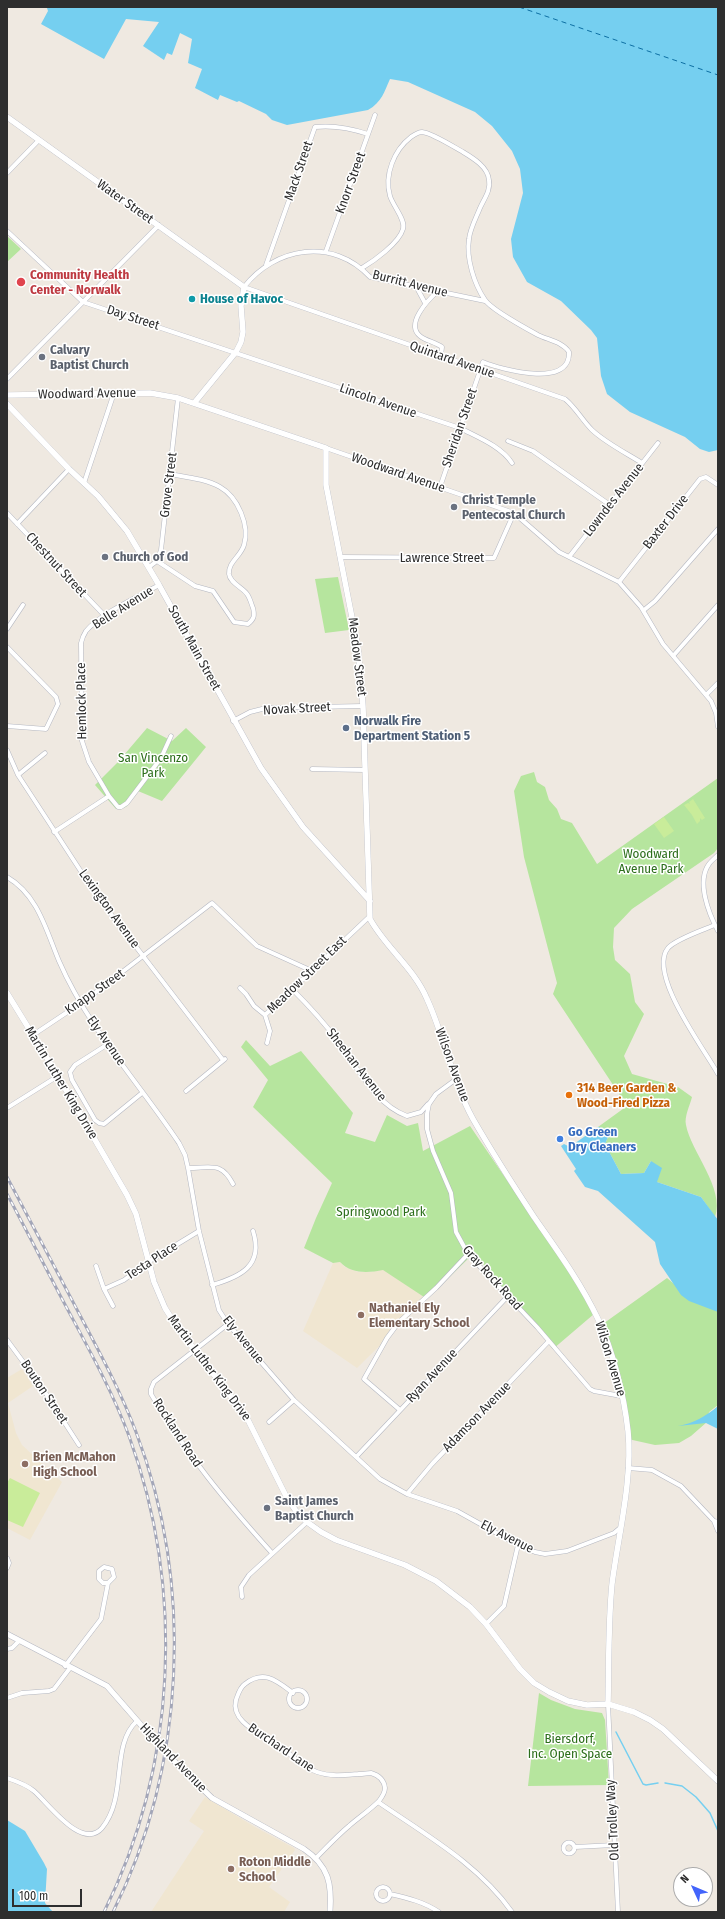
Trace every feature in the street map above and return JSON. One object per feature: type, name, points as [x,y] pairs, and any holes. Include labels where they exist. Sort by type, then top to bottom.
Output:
[{"type":"main road","name":"Water Street","points":[[7,117],[38,141],[244,287]]},
{"type":"main road","points":[[195,402],[236,352],[243,332],[241,306],[244,287]]},
{"type":"main road","name":"Woodward Avenue","points":[[7,394],[150,393],[195,402],[326,448]]},
{"type":"main road","name":"South Main Street","points":[[7,404],[84,483],[117,519],[136,544],[233,721],[261,768],[294,815],[336,865],[370,901]]},
{"type":"main road","name":"Meadow Street","points":[[326,448],[326,485],[358,648],[363,706],[370,916]]},
{"type":"main road","name":"Wilson Avenue","points":[[370,916],[376,929],[415,977],[423,990],[432,1010],[455,1080],[473,1118],[511,1182],[576,1280],[593,1310],[607,1342],[621,1396],[628,1431],[628,1468],[612,1587],[608,1704]]},
{"type":"main road","name":"Martin Luther King Drive","points":[[7,994],[58,1076],[128,1195],[136,1214],[154,1282],[165,1308],[177,1327],[246,1416],[286,1496],[296,1511],[307,1522],[336,1540],[406,1565],[454,1594],[486,1624],[520,1669],[534,1683],[568,1701],[587,1705],[608,1704]]},
{"type":"main road","points":[[608,1704],[634,1712],[663,1729],[718,1781]]},
{"type":"street","name":"Knorr Street","points":[[326,251],[375,115]]},
{"type":"street","name":"Mack Street","points":[[266,265],[315,127],[324,126],[348,128],[368,134]]},
{"type":"street","points":[[362,268],[375,260],[402,232],[403,223],[390,196],[388,182],[397,152],[402,144],[415,134],[424,133],[468,155],[485,170],[489,177],[488,189],[469,239],[471,265],[475,280],[485,301],[538,335],[564,346],[568,350],[569,355],[567,362],[562,367],[549,373],[518,373],[483,362],[480,369]]},
{"type":"street","points":[[7,173],[38,141]]},
{"type":"street","points":[[7,379],[158,225]]},
{"type":"street","name":"Day Street","points":[[7,231],[83,302],[236,352]]},
{"type":"street","points":[[244,287],[251,278],[266,265],[281,257],[326,251]]},
{"type":"street","name":"Burritt Avenue","points":[[326,251],[362,268],[370,276],[417,288],[485,301]]},
{"type":"street","name":"Quintard Avenue","points":[[244,287],[565,399],[575,408],[580,418],[593,431],[642,464]]},
{"type":"street","points":[[417,288],[425,302]]},
{"type":"street","points":[[437,292],[425,302],[415,323],[415,330],[419,335],[442,347],[441,356]]},
{"type":"street","name":"Lincoln Avenue","points":[[236,352],[460,428],[488,443],[512,463]]},
{"type":"street","name":"Sheridan Street","points":[[440,487],[480,369]]},
{"type":"street","points":[[84,483],[114,393]]},
{"type":"street","name":"Grove Street","points":[[157,561],[161,550],[178,398]]},
{"type":"street","points":[[508,441],[533,451],[610,505]]},
{"type":"street","name":"Lowndes Avenue","points":[[569,557],[658,443]]},
{"type":"street","name":"Woodward Avenue","points":[[326,448],[514,513],[548,543],[569,557],[619,582],[644,610],[660,639],[706,695],[714,708],[718,727]]},
{"type":"street","points":[[17,524],[69,469]]},
{"type":"street","points":[[149,566],[157,561],[195,586],[213,591],[234,622],[248,624],[253,619],[254,613],[249,598],[245,591],[230,578],[229,574],[232,563],[244,545],[242,516],[234,501],[221,487],[170,474]]},
{"type":"street","name":"Baxter Drive","points":[[619,582],[700,479],[706,477],[718,485]]},
{"type":"street","name":"Chestnut Street","points":[[7,513],[105,616]]},
{"type":"street","name":"Lawrence Street","points":[[340,557],[494,558],[514,513]]},
{"type":"street","points":[[644,610],[655,601],[718,529]]},
{"type":"street","name":"Belle Avenue","points":[[86,631],[105,616],[159,585]]},
{"type":"street","points":[[7,629],[23,605]]},
{"type":"street","points":[[673,656],[718,605]]},
{"type":"street","name":"Hemlock Place","points":[[86,631],[81,642],[82,741],[89,762],[109,796]]},
{"type":"street","points":[[7,647],[56,697],[58,704],[46,728],[7,726]]},
{"type":"street","points":[[706,695],[718,683]]},
{"type":"street","name":"Novak Street","points":[[233,721],[250,712],[266,708],[363,706]]},
{"type":"street","points":[[54,832],[109,796],[118,807],[124,806],[161,758],[171,736]]},
{"type":"street","name":"Lexington Avenue","points":[[8,753],[18,775],[97,896],[224,1060],[186,1091]]},
{"type":"street","points":[[18,775],[44,753]]},
{"type":"street","points":[[312,769],[365,770]]},
{"type":"street","points":[[718,855],[709,864],[704,882],[706,902],[718,931]]},
{"type":"street","name":"Ely Avenue","points":[[7,877],[14,881],[26,894],[40,913],[58,960],[80,1003],[179,1144],[185,1155],[199,1231],[219,1310],[228,1324],[294,1400],[357,1456],[380,1479],[407,1494],[457,1511],[518,1545],[535,1552],[546,1554],[558,1553],[614,1533],[620,1528]]},
{"type":"street","name":"Knapp Street","points":[[33,1035],[143,957],[212,903],[257,946],[310,970]]},
{"type":"street","name":"Meadow Street East","points":[[267,1043],[270,1031],[265,1015],[310,970],[370,916]]},
{"type":"street","points":[[715,925],[670,946],[664,960],[668,984],[676,1007],[718,1074]]},
{"type":"street","points":[[240,988],[254,1006],[265,1015]]},
{"type":"street","name":"Sheehan Avenue","points":[[292,988],[314,1011],[365,1080],[387,1105],[406,1116],[421,1112],[429,1104]]},
{"type":"street","points":[[108,1044],[75,1065],[70,1072],[70,1077],[95,1120],[101,1123],[110,1120],[142,1093]]},
{"type":"street","points":[[7,1108],[58,1076]]},
{"type":"street","points":[[429,1104],[436,1094],[455,1080]]},
{"type":"street","name":"Gray Rock Road","points":[[429,1104],[426,1114],[427,1129],[433,1151],[451,1193],[456,1232],[468,1254],[508,1296],[590,1389],[594,1392],[621,1396]]},
{"type":"street","points":[[188,1168],[220,1168],[228,1173],[233,1184]]},
{"type":"street","name":"Testa Place","points":[[104,1289],[124,1280],[148,1262],[199,1231]]},
{"type":"street","points":[[212,1285],[231,1279],[247,1269],[253,1259],[256,1240],[253,1231]]},
{"type":"street","points":[[400,1410],[364,1379],[387,1338],[399,1322],[436,1288],[468,1254]]},
{"type":"street","points":[[96,1266],[104,1289],[113,1306]]},
{"type":"street","name":"Ryan Avenue","points":[[357,1456],[508,1296]]},
{"type":"street","name":"Rockland Road","points":[[228,1324],[154,1382],[151,1389],[152,1394],[169,1425],[204,1474],[272,1553]]},
{"type":"street","name":"Bouton Street","points":[[7,1340],[41,1386],[79,1445]]},
{"type":"street","name":"Adamson Avenue","points":[[407,1494],[432,1464],[548,1342]]},
{"type":"street","points":[[269,1422],[294,1400]]},
{"type":"street","points":[[628,1468],[652,1470],[681,1486],[716,1522],[718,1531]]},
{"type":"street","points":[[242,1597],[241,1587],[249,1575],[307,1522]]},
{"type":"street","points":[[486,1624],[504,1606],[518,1545]]},
{"type":"street","points":[[7,1558],[9,1563],[7,1568]]},
{"type":"street","points":[[7,1698],[22,1693],[49,1691],[54,1689],[67,1667],[101,1619],[108,1583],[114,1577],[113,1571],[104,1567],[99,1571],[99,1579],[108,1583]]},
{"type":"street","name":"Highland Avenue","points":[[7,1634],[67,1667],[108,1686],[148,1734],[212,1798],[304,1849],[316,1858],[325,1870],[329,1881],[331,1896],[330,1912]]},
{"type":"street","points":[[7,1650],[12,1648],[19,1641]]},
{"type":"street","name":"Burchard Lane","points":[[292,1693],[276,1679],[269,1677],[252,1679],[243,1685],[238,1694],[236,1711],[249,1727],[278,1745],[309,1770],[321,1774],[336,1775],[370,1773],[378,1776],[383,1781],[385,1787],[384,1794],[378,1802]]},
{"type":"street","name":"Burchard Lane","points":[[298,1690],[305,1694],[307,1699],[304,1705],[297,1708],[292,1705],[290,1700],[292,1693],[298,1690]]},
{"type":"street","name":"Old Trolley Way","points":[[608,1704],[618,1912]]},
{"type":"street","points":[[7,1778],[25,1785],[35,1792],[66,1824],[79,1832],[87,1834],[95,1833],[103,1826],[114,1806],[124,1739],[130,1728],[137,1721]]},
{"type":"street","points":[[316,1858],[348,1826],[378,1802],[458,1856],[482,1876],[512,1912]]},
{"type":"street","points":[[574,1847],[614,1845]]},
{"type":"street","points":[[390,1894],[413,1899],[429,1905],[439,1912]]},
{"type":"shaded area","name":"Nathaniel Ely Elementary School","points":[[340,1262],[345,1267],[358,1272],[371,1272],[383,1269],[427,1299],[357,1368],[303,1331],[333,1263]]},
{"type":"shaded area","name":"Brien McMahon High School","points":[[22,1369],[33,1386],[8,1403],[16,1433],[22,1445],[62,1482],[30,1540],[7,1528],[7,1378]]},
{"type":"shaded area","name":"Roton Middle School","points":[[205,1797],[294,1848],[295,1850],[269,1887],[290,1902],[284,1912],[151,1912],[204,1831],[189,1821]]},
{"type":"green space","points":[[7,236],[21,249],[7,262]]},
{"type":"green space","points":[[338,577],[349,630],[325,633],[315,579]]},
{"type":"green space","name":"San Vincenzo Park","points":[[147,728],[172,741],[186,728],[206,747],[162,801],[138,791],[126,807],[116,809],[95,785],[118,762]]},
{"type":"green space","name":"Woodward Avenue Park","points":[[534,772],[537,782],[545,787],[549,800],[557,809],[561,819],[572,823],[597,864],[718,778],[718,848],[714,853],[632,909],[614,928],[613,947],[615,960],[630,974],[635,1002],[644,1014],[624,1056],[632,1074],[678,1087],[692,1097],[686,1115],[686,1125],[694,1147],[712,1182],[717,1206],[715,1217],[701,1197],[657,1182],[651,1161],[644,1173],[621,1174],[605,1144],[611,1130],[598,1127],[627,1106],[553,994],[557,983],[524,857],[514,791],[521,776]]},
{"type":"green space","points":[[693,799],[705,818],[702,820],[700,818],[700,821],[697,824],[684,805],[688,803],[690,804],[689,802]]},
{"type":"green space","points":[[664,817],[674,831],[664,838],[654,824]]},
{"type":"green space","name":"Springwood Park","points":[[246,1040],[270,1066],[301,1051],[353,1113],[345,1133],[375,1142],[387,1115],[407,1126],[418,1123],[423,1151],[470,1126],[577,1283],[594,1314],[553,1349],[474,1253],[427,1299],[383,1270],[372,1272],[354,1271],[344,1266],[340,1262],[333,1263],[304,1248],[332,1183],[253,1107],[268,1080],[241,1047]]},
{"type":"green space","points":[[667,1278],[679,1288],[718,1304],[718,1405],[709,1412],[707,1422],[691,1436],[679,1443],[655,1445],[628,1439],[617,1375],[600,1326]]},
{"type":"green space","points":[[10,1478],[40,1493],[23,1527],[7,1520],[7,1483]]},
{"type":"green space","name":"Biersdorf, Inc. Open Space","points":[[539,1693],[551,1700],[575,1709],[602,1713],[605,1720],[609,1785],[528,1786]]},
{"type":"water","points":[[44,7],[718,7],[718,450],[709,452],[700,449],[685,437],[630,412],[607,394],[601,376],[597,338],[591,330],[561,301],[527,282],[513,257],[511,239],[523,193],[520,169],[512,151],[492,126],[475,112],[408,82],[390,79],[380,100],[368,110],[287,125],[272,120],[266,114],[239,101],[237,102],[220,95],[218,100],[195,88],[202,69],[188,63],[192,39],[180,33],[172,55],[167,53],[164,60],[143,46],[159,22],[126,19],[104,59],[41,24],[48,11],[47,8]]},
{"type":"water","points":[[598,1127],[611,1130],[605,1144],[621,1174],[644,1173],[651,1161],[662,1168],[657,1182],[701,1197],[718,1220],[718,1312],[689,1301],[681,1295],[660,1264],[655,1242],[598,1191],[585,1187],[574,1171],[576,1169],[561,1146],[564,1144],[571,1146]]},
{"type":"water","points":[[718,1406],[718,1429],[706,1423],[678,1426],[699,1419]]},
{"type":"water","points":[[7,1820],[25,1831],[47,1869],[45,1903],[53,1912],[7,1912]]},
{"type":"waterway","points":[[616,1732],[643,1784],[658,1783]]},
{"type":"waterway","points":[[665,1783],[682,1786],[696,1797],[710,1813],[718,1831]]},
{"type":"ferry route","points":[[519,7],[718,75]]},
{"type":"railway","points":[[7,1177],[98,1350],[129,1415],[155,1490],[167,1551],[173,1612],[174,1674],[168,1736],[156,1797],[137,1856],[113,1912]]},
{"type":"railway","points":[[7,1194],[109,1389],[123,1420],[147,1495],[159,1555],[165,1616],[165,1677],[159,1737],[147,1797],[128,1856],[104,1912]]},
{"type":"place","name":"Community Health Center - Norwalk","points":[[21,282]]},
{"type":"place","name":"House of Havoc","points":[[192,299]]},
{"type":"place","name":"Calvary Baptist Church","points":[[42,357]]},
{"type":"place","name":"Christ Temple Pentecostal Church","points":[[454,507]]},
{"type":"place","name":"Church of God","points":[[105,557]]},
{"type":"place","name":"Norwalk Fire Department Station 5","points":[[346,728]]},
{"type":"place","name":"314 Beer Garden & Wood-Fired Pizza","points":[[569,1095]]},
{"type":"place","name":"Go Green Dry Cleaners","points":[[560,1139]]},
{"type":"place","name":"Nathaniel Ely Elementary School","points":[[361,1315]]},
{"type":"place","name":"Brien McMahon High School","points":[[25,1464]]},
{"type":"place","name":"Saint James Baptist Church","points":[[267,1508]]},
{"type":"place","name":"Roton Middle School","points":[[231,1869]]}]
